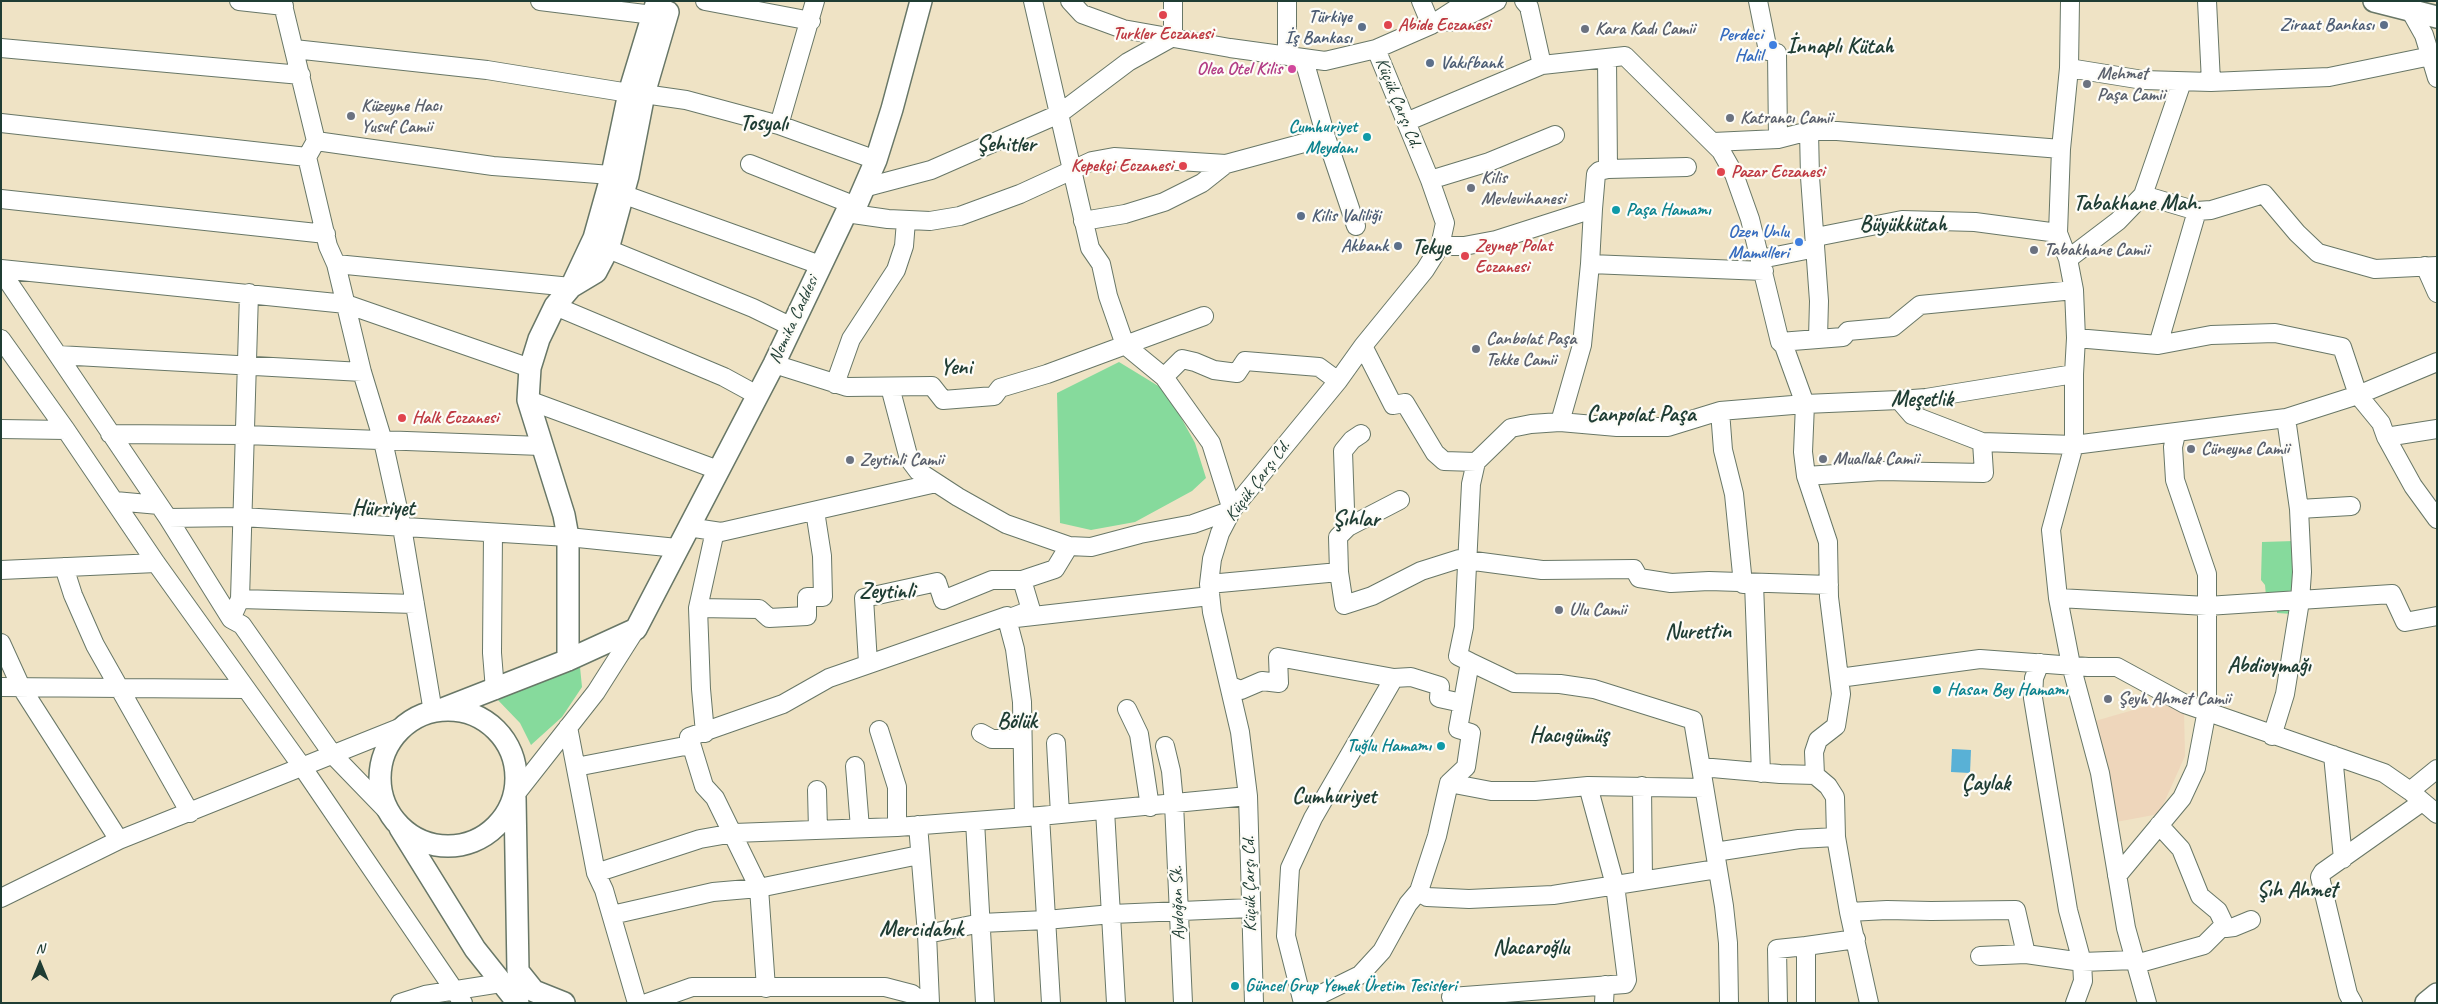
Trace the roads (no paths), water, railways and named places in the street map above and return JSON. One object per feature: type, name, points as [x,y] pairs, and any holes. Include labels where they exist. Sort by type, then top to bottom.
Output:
[{"type":"main road","points":[[636,93],[671,1]]},
{"type":"main road","name":"Nemika Caddesi","points":[[636,629],[774,364],[820,265],[876,160],[892,109],[921,1]]},
{"type":"main road","points":[[2374,1],[2410,6],[2437,17]]},
{"type":"main road","points":[[571,286],[596,272],[608,249],[618,183],[655,8]]},
{"type":"main road","points":[[568,660],[568,537],[564,515],[528,400],[530,368],[539,339],[555,306],[571,286],[618,183]]},
{"type":"main road","points":[[507,994],[474,949],[393,817],[383,797],[380,778],[383,758],[391,740],[404,726],[421,715],[494,690],[568,660],[636,629]]},
{"type":"main road","points":[[436,711],[462,711],[482,718],[500,732],[512,751],[517,773],[515,795],[518,971],[534,991],[564,1003]]},
{"type":"main road","points":[[393,817],[408,833],[428,842],[450,846],[472,842],[491,831],[506,815],[515,795]]},
{"type":"main road","points":[[2426,1003],[2437,994]]},
{"type":"street","points":[[239,1],[283,4],[316,141],[307,157],[328,246],[336,264],[362,372],[383,441],[402,528],[436,711]]},
{"type":"street","points":[[540,1],[655,8]]},
{"type":"street","points":[[705,1],[756,5],[811,20]]},
{"type":"street","points":[[779,125],[816,1]]},
{"type":"street","points":[[890,386],[909,459],[918,471],[1006,524],[1069,546],[1091,547],[1140,534],[1193,524],[1232,510],[1211,443],[1164,377],[1125,345],[1108,296],[1101,264],[1090,248],[1033,1]]},
{"type":"street","points":[[1070,1],[1082,14],[1123,29],[1230,48],[1288,55],[1304,60],[1326,61],[1376,49],[1432,26],[1461,19],[1497,1]]},
{"type":"street","points":[[1172,1],[1173,38]]},
{"type":"street","points":[[1286,1],[1288,55]]},
{"type":"street","points":[[1422,1],[1432,26]]},
{"type":"street","points":[[1432,26],[1468,1]]},
{"type":"street","points":[[1524,1],[1529,8],[1542,65]]},
{"type":"street","points":[[1758,1],[1768,51],[1777,53],[1778,139]]},
{"type":"street","points":[[2070,1],[2069,68],[2062,149],[2058,233],[2068,259],[2074,290],[2076,338],[2074,446],[2051,530],[2058,598],[2072,665],[2100,773],[2126,928],[2147,1003]]},
{"type":"street","points":[[2207,1],[2211,82]]},
{"type":"street","points":[[2410,6],[2424,35],[2437,78]]},
{"type":"street","points":[[855,202],[1059,114],[1128,62],[1173,38]]},
{"type":"street","points":[[1,48],[300,75]]},
{"type":"street","points":[[294,49],[487,70],[686,100],[779,125],[876,160]]},
{"type":"street","name":"Küçük Çarşı Cd.","points":[[1254,1003],[1248,796],[1240,732],[1210,590],[1212,559],[1220,533],[1232,510],[1338,381],[1363,346],[1425,270],[1440,246],[1445,223],[1430,180],[1376,49]]},
{"type":"street","points":[[1406,122],[1542,65],[1625,56],[1714,142],[1734,174],[1763,265],[1780,342],[1784,346],[1805,404],[1803,452],[1806,476],[1828,542],[1830,585],[1841,694],[1836,726],[1818,740],[1814,752],[1815,775]]},
{"type":"street","points":[[2069,68],[2143,80],[2211,82],[2329,77],[2431,56]]},
{"type":"street","points":[[1607,58],[1608,169]]},
{"type":"street","points":[[1304,60],[1326,137],[1356,226]]},
{"type":"street","points":[[2068,259],[2118,221],[2143,195],[2182,82]]},
{"type":"street","points":[[1,123],[307,157]]},
{"type":"street","points":[[1809,131],[1810,177],[1816,237],[1818,338]]},
{"type":"street","points":[[1714,142],[1778,139],[1809,131],[1838,131],[2062,149]]},
{"type":"street","points":[[1430,180],[1489,162],[1555,135]]},
{"type":"street","points":[[750,164],[906,221],[930,221],[960,216],[1020,194],[1092,161],[1114,157],[1226,164],[1326,137]]},
{"type":"street","points":[[316,141],[618,183],[820,265]]},
{"type":"street","points":[[1084,221],[1126,214],[1164,202],[1202,183],[1226,164]]},
{"type":"street","points":[[1560,422],[1582,345],[1596,174],[1599,171],[1608,169],[1687,167]]},
{"type":"street","points":[[2143,195],[2197,211],[2211,210],[2264,194],[2297,233],[2318,253],[2375,269],[2431,266],[2437,293]]},
{"type":"street","points":[[1,199],[326,234]]},
{"type":"street","points":[[1440,246],[1464,246],[1496,240],[1593,209]]},
{"type":"street","points":[[2158,345],[2197,211]]},
{"type":"street","points":[[1816,237],[1902,220],[1975,222],[2058,233]]},
{"type":"street","points":[[835,384],[851,339],[896,270],[904,246],[906,221]]},
{"type":"street","points":[[1590,264],[1763,265],[1811,249],[1815,245],[1816,237]]},
{"type":"street","points":[[608,249],[753,308],[792,327]]},
{"type":"street","points":[[336,264],[571,286]]},
{"type":"street","points":[[1,270],[346,304],[530,368]]},
{"type":"street","points":[[1,270],[163,511],[231,619],[242,625],[333,755],[393,817]]},
{"type":"street","points":[[1780,342],[1843,337],[1848,332],[1893,327],[1920,305],[2074,290]]},
{"type":"street","points":[[231,619],[240,599],[249,293]]},
{"type":"street","points":[[555,306],[724,377],[757,395]]},
{"type":"street","points":[[774,364],[847,387],[932,386],[944,400],[994,396],[1000,388],[1047,374],[1204,316]]},
{"type":"street","points":[[2076,338],[2158,345],[2211,334],[2275,333],[2342,347],[2358,395],[2381,423],[2386,437],[2413,486],[2437,519]]},
{"type":"street","points":[[1,339],[66,430],[156,563],[303,768],[460,995]]},
{"type":"street","points":[[1363,346],[1393,405],[1405,404],[1435,452],[1444,461],[1476,462]]},
{"type":"street","points":[[58,355],[362,372]]},
{"type":"street","points":[[1164,377],[1182,359],[1196,362],[1214,370],[1238,373],[1245,361],[1320,367],[1338,381]]},
{"type":"street","points":[[1900,400],[1912,415],[1982,442],[2074,446],[2286,418],[2358,395],[2437,362]]},
{"type":"street","points":[[1729,1003],[1728,942],[1693,720],[1594,689],[1560,684],[1514,683],[1458,656],[1464,627],[1471,484],[1476,462],[1511,428],[1531,424],[1560,422],[1617,427],[1668,427],[1720,411],[1805,404],[1926,398],[2074,374]]},
{"type":"street","points":[[528,400],[718,470]]},
{"type":"street","points":[[1720,411],[1723,450],[1734,494],[1748,583],[1762,773]]},
{"type":"street","points":[[2272,736],[2285,694],[2300,601],[2302,572],[2300,509],[2286,418]]},
{"type":"street","points":[[1,429],[66,430]]},
{"type":"street","points":[[2386,437],[2437,429]]},
{"type":"street","points":[[110,434],[245,435],[541,446]]},
{"type":"street","points":[[1348,527],[1345,509],[1343,451],[1352,440],[1361,434]]},
{"type":"street","points":[[2117,876],[2182,798],[2196,768],[2207,710],[2208,574],[2175,480],[2173,446],[2176,434]]},
{"type":"street","points":[[1806,476],[1881,471],[1984,473],[1982,442]]},
{"type":"street","points":[[688,527],[721,532],[936,483]]},
{"type":"street","points":[[1400,500],[1348,527],[1338,537],[1344,605],[1372,596],[1421,571],[1460,559],[1542,570],[1634,569],[1639,578],[1671,582],[1709,581],[1830,585]]},
{"type":"street","points":[[115,501],[163,511],[402,528],[568,537],[677,548]]},
{"type":"street","points":[[2300,509],[2351,506]]},
{"type":"street","points":[[698,608],[759,609],[768,618],[807,616],[807,597],[823,598],[822,556],[814,511]]},
{"type":"street","points":[[705,733],[700,688],[698,608],[715,531]]},
{"type":"street","points":[[492,533],[492,653],[494,690]]},
{"type":"street","points":[[868,663],[864,598],[938,582],[943,600],[992,580],[1022,580],[1055,569],[1069,546]]},
{"type":"street","points":[[1,570],[156,563]]},
{"type":"street","points":[[64,567],[84,622],[190,813]]},
{"type":"street","points":[[1007,619],[1340,572]]},
{"type":"street","points":[[1007,619],[1031,610],[1022,580]]},
{"type":"street","points":[[2058,598],[2207,606],[2392,594],[2405,622],[2437,616]]},
{"type":"street","points":[[240,599],[415,604]]},
{"type":"street","points":[[766,988],[759,888],[734,833],[715,798],[704,786],[689,737],[705,733],[783,704],[828,678],[1007,616],[1018,671],[1022,739],[1046,920],[1051,1003]]},
{"type":"street","points":[[515,795],[596,692],[636,629]]},
{"type":"street","points":[[1,643],[20,687],[119,840]]},
{"type":"street","points":[[1231,686],[1241,690],[1262,681],[1279,683],[1278,657],[1394,678],[1412,677],[1440,686],[1439,698],[1462,703]]},
{"type":"street","points":[[1840,678],[1980,659],[2088,667],[2117,667],[2185,704],[2207,710],[2272,736],[2384,773],[2437,814]]},
{"type":"street","points":[[1394,678],[1313,818],[1290,868],[1286,936],[1303,1003],[1360,975],[1382,951],[1408,904],[1419,890],[1437,836],[1449,783],[1466,767],[1471,733],[1458,729],[1470,662]]},
{"type":"street","points":[[2040,663],[2034,678],[2033,698],[2068,910],[2082,962],[2083,981],[2075,1003]]},
{"type":"street","points":[[1,687],[121,689],[245,688]]},
{"type":"street","points":[[1127,709],[1139,734],[1150,806]]},
{"type":"street","points":[[1,898],[119,840],[404,726]]},
{"type":"street","points":[[568,727],[596,873],[612,915],[637,1003]]},
{"type":"street","points":[[879,730],[897,787],[897,827]]},
{"type":"street","points":[[982,734],[992,739],[1022,739]]},
{"type":"street","points":[[1056,743],[1060,814]]},
{"type":"street","points":[[576,767],[690,745]]},
{"type":"street","name":"Aydoğan Sk.","points":[[1165,746],[1172,771],[1183,1003]]},
{"type":"street","points":[[2333,755],[2343,859]]},
{"type":"street","points":[[855,766],[860,828]]},
{"type":"street","points":[[1701,766],[1762,773],[1815,775],[1828,786],[1835,797],[1836,837],[1849,912],[1869,1003]]},
{"type":"street","points":[[2354,1003],[2348,994],[2319,879],[2322,874],[2343,859],[2416,796],[2437,768]]},
{"type":"street","points":[[1449,783],[1492,791],[1535,791],[1588,786],[1704,788]]},
{"type":"street","points":[[1452,997],[1604,994],[1625,984],[1627,980],[1615,885],[1588,786]]},
{"type":"street","points":[[1642,786],[1643,880]]},
{"type":"street","points":[[817,790],[818,830]]},
{"type":"street","points":[[596,873],[700,839],[734,833],[897,827],[1032,817],[1248,796]]},
{"type":"street","points":[[1106,810],[1116,1003]]},
{"type":"street","points":[[975,821],[984,1003]]},
{"type":"street","points":[[2160,824],[2182,848],[2200,896],[2218,911],[2226,928],[2251,920]]},
{"type":"street","points":[[918,825],[927,934],[930,1003]]},
{"type":"street","points":[[1419,890],[1427,897],[1469,899],[1553,895],[1643,880],[1799,839],[1836,837]]},
{"type":"street","points":[[612,915],[713,892],[759,888],[920,854]]},
{"type":"street","points":[[927,934],[981,923],[1112,914],[1251,908]]},
{"type":"street","points":[[1849,912],[1888,910],[1931,912],[2016,910],[2026,954]]},
{"type":"street","points":[[1980,956],[2026,954],[2082,962],[2136,962],[2204,945],[2224,925]]},
{"type":"street","points":[[1778,1003],[1778,949],[1856,939]]},
{"type":"street","points":[[1806,946],[1806,1003]]},
{"type":"street","points":[[646,1003],[692,987],[886,987],[912,994],[923,1003]]},
{"type":"street","points":[[400,1003],[425,995],[507,994]]},
{"type":"water","points":[[1952,749],[1971,750],[1970,773],[1951,772]]},
{"type":"place","name":"Turkler Eczanesi","points":[[1163,15]]},
{"type":"place","name":"Abide Eczanesi","points":[[1388,25]]},
{"type":"place","name":"Ziraat Bankası","points":[[2384,25]]},
{"type":"place","name":"Türkiye İş Bankası","points":[[1362,27]]},
{"type":"place","name":"Kara Kadı Camii","points":[[1585,29]]},
{"type":"place","name":"Perdeci Halil","points":[[1773,45]]},
{"type":"place","name":"Vakıfbank","points":[[1430,63]]},
{"type":"place","name":"Olea Otel Kilis","points":[[1292,69]]},
{"type":"place","name":"Mehmet Paşa Camii","points":[[2087,84]]},
{"type":"place","name":"Küzeyne Hacı Yusuf Camii","points":[[351,116]]},
{"type":"place","name":"Katrancı Camii","points":[[1730,118]]},
{"type":"place","name":"Cumhuriyet Meydanı","points":[[1367,137]]},
{"type":"place","name":"Kepekçi Eczanesi","points":[[1183,166]]},
{"type":"place","name":"Pazar Eczanesi","points":[[1721,172]]},
{"type":"place","name":"Kilis Mevlevihanesi","points":[[1471,188]]},
{"type":"place","name":"Paşa Hamamı","points":[[1616,210]]},
{"type":"place","name":"Kilis Valiliği","points":[[1301,216]]},
{"type":"place","name":"Ozen Unlu Mamulleri","points":[[1799,242]]},
{"type":"place","name":"Akbank","points":[[1398,246]]},
{"type":"place","name":"Tabakhane Camii","points":[[2034,250]]},
{"type":"place","name":"Zeynep Polat Eczanesi","points":[[1465,256]]},
{"type":"place","name":"Canbolat Paşa Tekke Camii","points":[[1476,349]]},
{"type":"place","name":"Halk Eczanesi","points":[[402,418]]},
{"type":"place","name":"Cüneyne Camii","points":[[2191,449]]},
{"type":"place","name":"Muallak Camii","points":[[1823,459]]},
{"type":"place","name":"Zeytinli Camii","points":[[850,460]]},
{"type":"place","name":"Ulu Camii","points":[[1559,610]]},
{"type":"place","name":"Hasan Bey Hamamı","points":[[1937,690]]},
{"type":"place","name":"Şeyh Ahmet Camii","points":[[2108,699]]},
{"type":"place","name":"Tuğlu Hamamı","points":[[1441,746]]},
{"type":"place","name":"Güncel Grup Yemek Üretim Tesisleri","points":[[1235,986]]},
{"type":"district","name":"İnnaplı Kütah","points":[[1840,47]]},
{"type":"district","name":"Tosyalı","points":[[764,124]]},
{"type":"district","name":"Şehitler","points":[[1006,145]]},
{"type":"district","name":"Tabakhane Mah.","points":[[2137,204]]},
{"type":"district","name":"Büyükkütah","points":[[1903,225]]},
{"type":"district","name":"Tekye","points":[[1431,248]]},
{"type":"district","name":"Yeni","points":[[956,368]]},
{"type":"district","name":"Meşetlik","points":[[1922,400]]},
{"type":"district","name":"Canpolat Paşa","points":[[1641,415]]},
{"type":"district","name":"Hürriyet","points":[[383,509]]},
{"type":"district","name":"Şıhlar","points":[[1356,520]]},
{"type":"district","name":"Zeytinli","points":[[887,592]]},
{"type":"district","name":"Nurettin","points":[[1698,632]]},
{"type":"district","name":"Abdioymağı","points":[[2269,666]]},
{"type":"district","name":"Bölük","points":[[1017,722]]},
{"type":"district","name":"Hacıgümüş","points":[[1569,736]]},
{"type":"district","name":"Çaylak","points":[[1986,784]]},
{"type":"district","name":"Cumhuriyet","points":[[1334,797]]},
{"type":"district","name":"Şıh Ahmet","points":[[2297,891]]},
{"type":"district","name":"Mercidabık","points":[[921,930]]},
{"type":"district","name":"Nacaroğlu","points":[[1531,948]]}]
